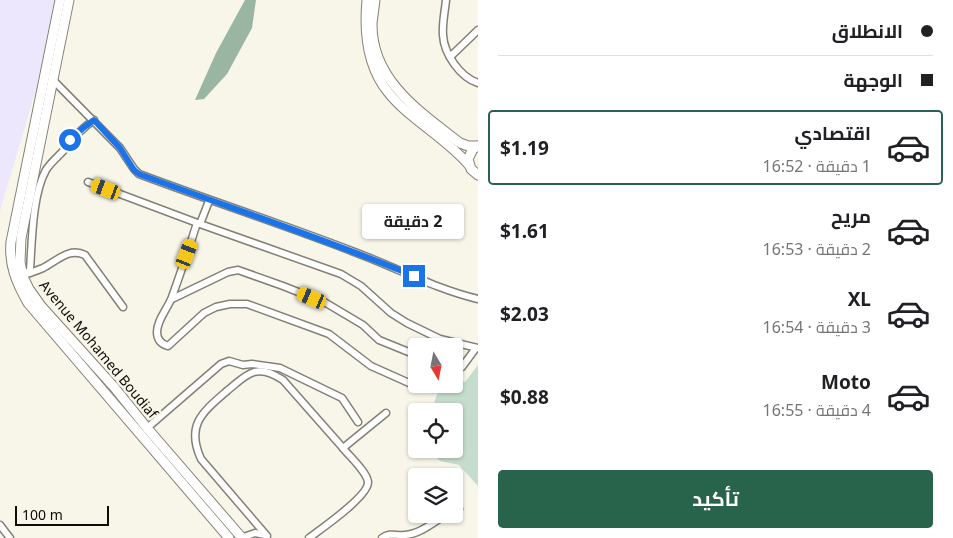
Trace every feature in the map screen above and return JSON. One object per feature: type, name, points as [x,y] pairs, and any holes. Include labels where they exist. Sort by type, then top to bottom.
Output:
[{"type":"main road","name":"Avenue Mohamed Boudiaf","points":[[60,0],[10,254],[22,278],[42,306],[114,387],[242,538]]},
{"type":"main road","name":"Avenue Mohamed Boudiaf","points":[[70,0],[52,79],[21,238],[20,262],[28,303],[229,538]]},
{"type":"main road","points":[[367,0],[365,28],[367,43],[378,77],[400,105],[455,150],[470,169],[478,175]]},
{"type":"main road","points":[[375,0],[372,24],[375,46],[380,63],[389,79],[414,108],[460,143],[478,146]]},
{"type":"main road","points":[[468,165],[470,154],[478,146]]},
{"type":"street","points":[[446,0],[443,36],[450,57],[457,68],[467,77],[478,83]]},
{"type":"street","points":[[450,57],[478,30]]},
{"type":"street","points":[[52,79],[120,148],[134,170],[139,174],[209,201],[294,229],[453,292],[478,299]]},
{"type":"street","points":[[22,278],[30,268],[36,200],[42,178],[47,168],[70,140],[94,120]]},
{"type":"street","points":[[88,182],[199,224],[341,274],[361,286],[391,313],[407,323],[440,339],[477,348],[463,366]]},
{"type":"street","points":[[209,201],[172,299],[157,332],[158,339],[163,345],[168,346],[204,313],[216,307],[230,304],[247,304],[329,334],[371,366],[408,383]]},
{"type":"street","points":[[22,278],[44,268],[64,255],[80,252],[85,255],[123,307]]},
{"type":"street","points":[[172,299],[228,272],[238,270],[284,286],[326,304],[363,325],[379,340],[408,352]]},
{"type":"street","points":[[147,428],[221,364],[228,361],[242,365],[252,364],[280,368],[328,390],[342,398],[358,422]]},
{"type":"street","points":[[268,537],[200,459],[196,450],[195,434],[197,421],[202,413],[245,376],[264,371],[274,374],[283,380],[343,448],[366,476],[368,483],[366,490],[309,538]]},
{"type":"street","points":[[343,448],[386,413]]},
{"type":"street","points":[[382,538],[388,534],[403,536],[418,532],[432,523]]},
{"type":"street","points":[[0,525],[10,538]]},
{"type":"street","name":"Avenue Mohamed Boudiaf","points":[[242,538],[255,533],[268,537]]},
{"type":"shaded area","points":[[0,0],[54,0],[37,86],[0,211]]},
{"type":"green space","points":[[245,0],[256,0],[252,28],[227,74],[204,99],[195,100],[216,53]]},
{"type":"green space","points":[[478,365],[478,486],[459,465],[440,461],[437,458],[463,458],[463,403],[434,403],[438,393],[463,393],[463,381],[465,382]]},
{"type":"route","points":[[70,140],[94,120],[120,148],[134,170],[139,174],[209,201],[294,229],[414,276]]}]
